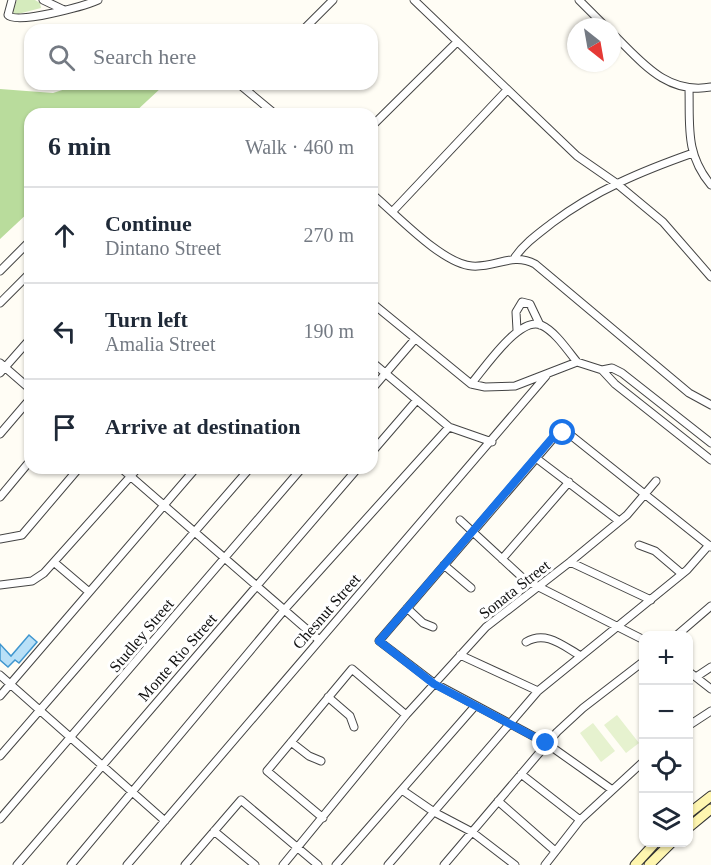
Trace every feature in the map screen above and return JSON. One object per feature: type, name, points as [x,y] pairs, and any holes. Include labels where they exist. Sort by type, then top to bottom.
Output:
[{"type":"street","points":[[12,0],[8,15],[12,19],[64,10],[98,0]]},
{"type":"street","points":[[43,0],[64,10]]},
{"type":"street","points":[[309,24],[333,0]]},
{"type":"street","points":[[414,0],[588,166],[615,183],[663,222],[711,277]]},
{"type":"street","points":[[579,0],[597,18]]},
{"type":"street","points":[[378,120],[457,42]]},
{"type":"street","points":[[621,42],[654,74],[670,83],[688,88],[711,87]]},
{"type":"street","points":[[688,88],[687,123],[693,153],[711,185]]},
{"type":"street","points":[[248,90],[268,108]]},
{"type":"street","points":[[393,211],[507,90]]},
{"type":"street","points":[[515,257],[526,243],[567,212],[615,183],[693,153]]},
{"type":"street","points":[[378,199],[457,263],[486,265],[515,257],[528,261],[546,272],[689,393],[711,405]]},
{"type":"street","points":[[0,271],[24,249]]},
{"type":"street","points":[[0,303],[24,279]]},
{"type":"street","points":[[517,330],[516,312],[522,302],[530,304],[540,325],[564,346],[577,362],[602,370],[612,368],[622,373],[711,443]]},
{"type":"street","points":[[378,308],[471,384],[504,387],[546,376],[560,367],[577,362]]},
{"type":"street","points":[[471,384],[517,330],[540,325]]},
{"type":"street","points":[[378,382],[415,339]]},
{"type":"street","points":[[24,345],[2,368],[24,384]]},
{"type":"street","points":[[378,368],[449,427],[492,442]]},
{"type":"street","points":[[602,370],[615,384],[711,460]]},
{"type":"street","name":"Chesnut Street","points":[[127,865],[492,442],[546,376]]},
{"type":"street","points":[[378,445],[417,401]]},
{"type":"street","points":[[0,434],[24,406]]},
{"type":"street","points":[[71,865],[134,794],[285,609],[449,427]]},
{"type":"street","points":[[388,865],[510,725],[538,691],[682,574],[710,546],[573,437],[563,433],[553,437],[379,641],[434,684],[510,725],[546,743],[611,789]]},
{"type":"street","points":[[536,458],[619,521]]},
{"type":"street","points":[[0,497],[24,468]]},
{"type":"street","points":[[0,539],[22,535],[74,474]]},
{"type":"street","points":[[128,474],[319,640]]},
{"type":"street","points":[[0,585],[32,581],[55,563],[133,474]]},
{"type":"street","points":[[0,696],[191,474]]},
{"type":"street","points":[[0,756],[245,474]]},
{"type":"street","name":"Studley Street","points":[[0,819],[72,739],[224,556],[297,474]]},
{"type":"street","name":"Monte Rio Street","points":[[17,865],[353,474]]},
{"type":"street","name":"Sonata Street","points":[[283,865],[406,715],[493,619],[539,587],[619,521],[656,481]]},
{"type":"street","points":[[502,559],[568,482]]},
{"type":"street","points":[[460,520],[525,580],[639,637]]},
{"type":"street","points":[[639,545],[655,551],[682,574]]},
{"type":"street","points":[[570,562],[651,600]]},
{"type":"street","points":[[55,563],[89,592]]},
{"type":"street","points":[[444,565],[471,588]]},
{"type":"street","points":[[682,631],[711,606]]},
{"type":"street","points":[[407,609],[423,623],[433,627]]},
{"type":"street","points":[[526,642],[536,638],[548,638],[581,656]]},
{"type":"street","points":[[460,655],[538,691]]},
{"type":"street","points":[[444,865],[568,720],[639,665]]},
{"type":"street","points":[[696,677],[711,667]]},
{"type":"street","points":[[323,818],[267,771],[352,669],[406,715]]},
{"type":"street","points":[[0,675],[165,821]]},
{"type":"street","points":[[693,675],[711,689]]},
{"type":"street","points":[[328,697],[350,716],[354,728]]},
{"type":"street","points":[[336,865],[475,706]]},
{"type":"street","points":[[693,723],[711,711]]},
{"type":"street","points":[[291,742],[309,756],[321,761]]},
{"type":"street","points":[[545,865],[580,820],[639,765]]},
{"type":"street","points":[[521,774],[580,820]]},
{"type":"street","points":[[402,790],[434,812],[472,832],[515,865]]},
{"type":"street","points":[[693,810],[711,796]]},
{"type":"street","points":[[185,865],[241,800],[318,865]]},
{"type":"street","points":[[498,801],[555,851]]},
{"type":"street","points":[[693,824],[711,809]]},
{"type":"street","points":[[214,831],[255,865]]},
{"type":"street","points":[[635,865],[652,847]]},
{"type":"street","points":[[649,865],[668,847]]},
{"type":"green space","points":[[17,0],[35,0],[40,3],[41,8],[14,15],[13,10]]},
{"type":"green space","points":[[0,89],[53,93],[62,90],[159,90],[139,108],[24,108],[24,217],[0,239]]},
{"type":"green space","points":[[617,715],[639,743],[626,753],[604,725]]},
{"type":"green space","points":[[593,723],[615,751],[601,762],[580,733]]},
{"type":"water","points":[[29,635],[37,642],[19,663],[15,660],[8,667],[0,660],[0,644],[11,656]]},
{"type":"route","points":[[546,743],[434,684],[379,641],[553,437],[563,433]]}]
